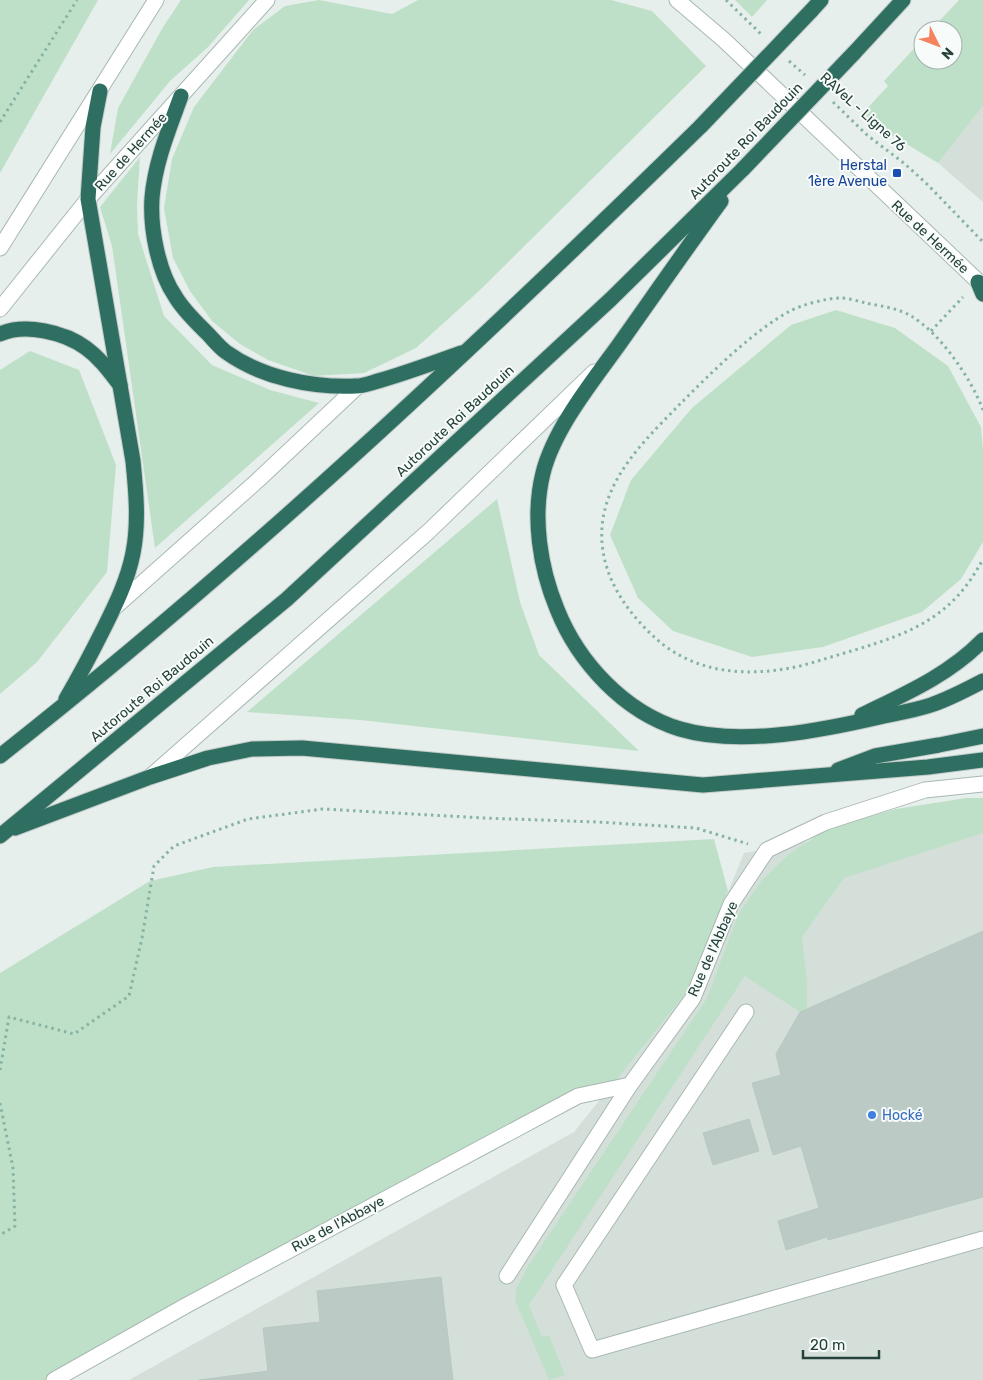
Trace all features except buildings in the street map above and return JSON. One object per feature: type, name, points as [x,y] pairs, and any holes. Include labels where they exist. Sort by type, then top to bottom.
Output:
[{"type":"highway","name":"Autoroute Roi Baudouin","points":[[2,834],[287,599],[611,299],[743,169],[903,0]]},
{"type":"highway","points":[[0,756],[60,710],[269,531],[469,350],[701,126],[816,6]]},
{"type":"highway","points":[[60,710],[114,609],[125,582],[133,553],[136,522],[136,487],[133,461],[88,199],[93,127],[100,91]]},
{"type":"highway","points":[[182,96],[156,170],[152,199],[154,234],[161,265],[174,296],[226,352],[257,369],[282,377],[314,384],[358,386],[400,375],[469,350]]},
{"type":"highway","points":[[743,169],[610,357],[558,436],[543,473],[538,516],[541,553],[546,576],[562,622],[574,643],[606,683],[623,698],[648,715],[680,729],[712,735],[775,734],[839,727],[930,706],[983,682]]},
{"type":"highway","points":[[0,334],[28,329],[69,339],[86,348],[101,362],[121,386]]},
{"type":"highway","points":[[839,727],[912,691],[953,667],[983,640]]},
{"type":"highway","points":[[820,776],[875,756],[983,736]]},
{"type":"highway","points":[[2,834],[150,777],[208,758],[252,749],[302,748],[703,785],[928,767],[983,760]]},
{"type":"street","points":[[0,248],[156,0]]},
{"type":"street","name":"Rue de Hermée","points":[[0,309],[88,199],[267,0]]},
{"type":"street","name":"Rue de Hermée","points":[[663,0],[681,4],[724,40],[982,288]]},
{"type":"street","points":[[150,777],[428,532],[610,357]]},
{"type":"street","points":[[114,609],[358,386]]},
{"type":"street","points":[[767,850],[826,822],[925,790],[983,784]]},
{"type":"street","name":"Rue de l'Abbaye","points":[[507,1276],[630,1085],[693,998],[731,904],[767,850]]},
{"type":"street","points":[[746,1012],[564,1285],[592,1350],[983,1239]]},
{"type":"street","name":"Rue de l'Abbaye","points":[[54,1380],[186,1305],[578,1096],[630,1085]]},
{"type":"path","points":[[0,122],[77,0]]},
{"type":"path","points":[[726,0],[768,40]]},
{"type":"path","name":"RAVeL - Ligne 76","points":[[782,54],[811,81]]},
{"type":"path","name":"RAVeL - Ligne 76","points":[[832,101],[867,135],[905,164],[928,185],[983,242]]},
{"type":"path","points":[[931,332],[982,288]]},
{"type":"path","points":[[983,410],[959,364],[931,332],[910,315],[889,308],[840,298],[812,303],[792,310],[736,351],[645,440],[627,464],[610,496],[602,525],[604,554],[611,580],[622,601],[638,622],[662,645],[686,660],[714,669],[742,672],[779,671],[808,664],[893,638],[914,629],[931,619],[957,596],[972,579],[983,559]]},
{"type":"path","points":[[0,1070],[9,1017],[74,1034],[129,996],[142,938],[154,866],[174,846],[248,819],[323,809],[596,822],[696,828],[767,850]]},
{"type":"path","points":[[0,1103],[12,1168],[16,1226],[0,1235]]},
{"type":"shaded area","points":[[983,106],[983,202],[938,163]]},
{"type":"shaded area","points":[[983,810],[983,1380],[129,1380],[574,1132],[687,992],[744,853]]},
{"type":"green space","points":[[0,0],[98,0],[0,173]]},
{"type":"green space","points":[[181,0],[249,0],[208,47],[170,81],[110,154],[118,108],[163,27]]},
{"type":"green space","points":[[319,0],[392,14],[418,0],[611,0],[652,11],[706,66],[479,291],[416,348],[364,373],[314,376],[268,360],[240,344],[212,321],[190,291],[173,258],[164,208],[172,159],[194,107],[253,30],[285,6]]},
{"type":"green space","points":[[735,0],[767,0],[752,17]]},
{"type":"green space","points":[[959,0],[983,0],[983,106],[938,163],[860,116],[888,86],[884,81],[913,50],[913,70],[963,70],[963,20],[940,20]]},
{"type":"green space","points":[[140,157],[137,204],[138,234],[164,316],[212,365],[270,390],[319,403],[155,548],[112,246],[100,207]]},
{"type":"green space","points":[[836,310],[895,328],[948,366],[981,427],[983,450],[983,542],[961,579],[922,612],[823,647],[752,657],[673,631],[638,598],[610,535],[631,480],[692,408],[791,325]]},
{"type":"green space","points":[[30,351],[79,370],[116,465],[107,572],[37,662],[0,694],[0,370]]},
{"type":"green space","points":[[497,499],[520,602],[539,655],[639,751],[360,720],[247,712]]},
{"type":"green space","points":[[966,798],[983,798],[983,833],[844,878],[802,937],[807,983],[807,1008],[800,1012],[745,976],[529,1305],[542,1337],[549,1335],[565,1375],[549,1380],[515,1300],[517,1287],[528,1266],[707,998],[738,915],[761,881],[789,854],[819,834],[852,821],[896,809]]},
{"type":"green space","points":[[714,839],[728,891],[687,992],[610,1088],[578,1096],[54,1380],[0,1380],[0,973],[150,881],[213,867]]},
{"type":"place","name":"Herstal 1ère Avenue","points":[[897,173]]},
{"type":"place","name":"Hocké","points":[[872,1115]]}]
